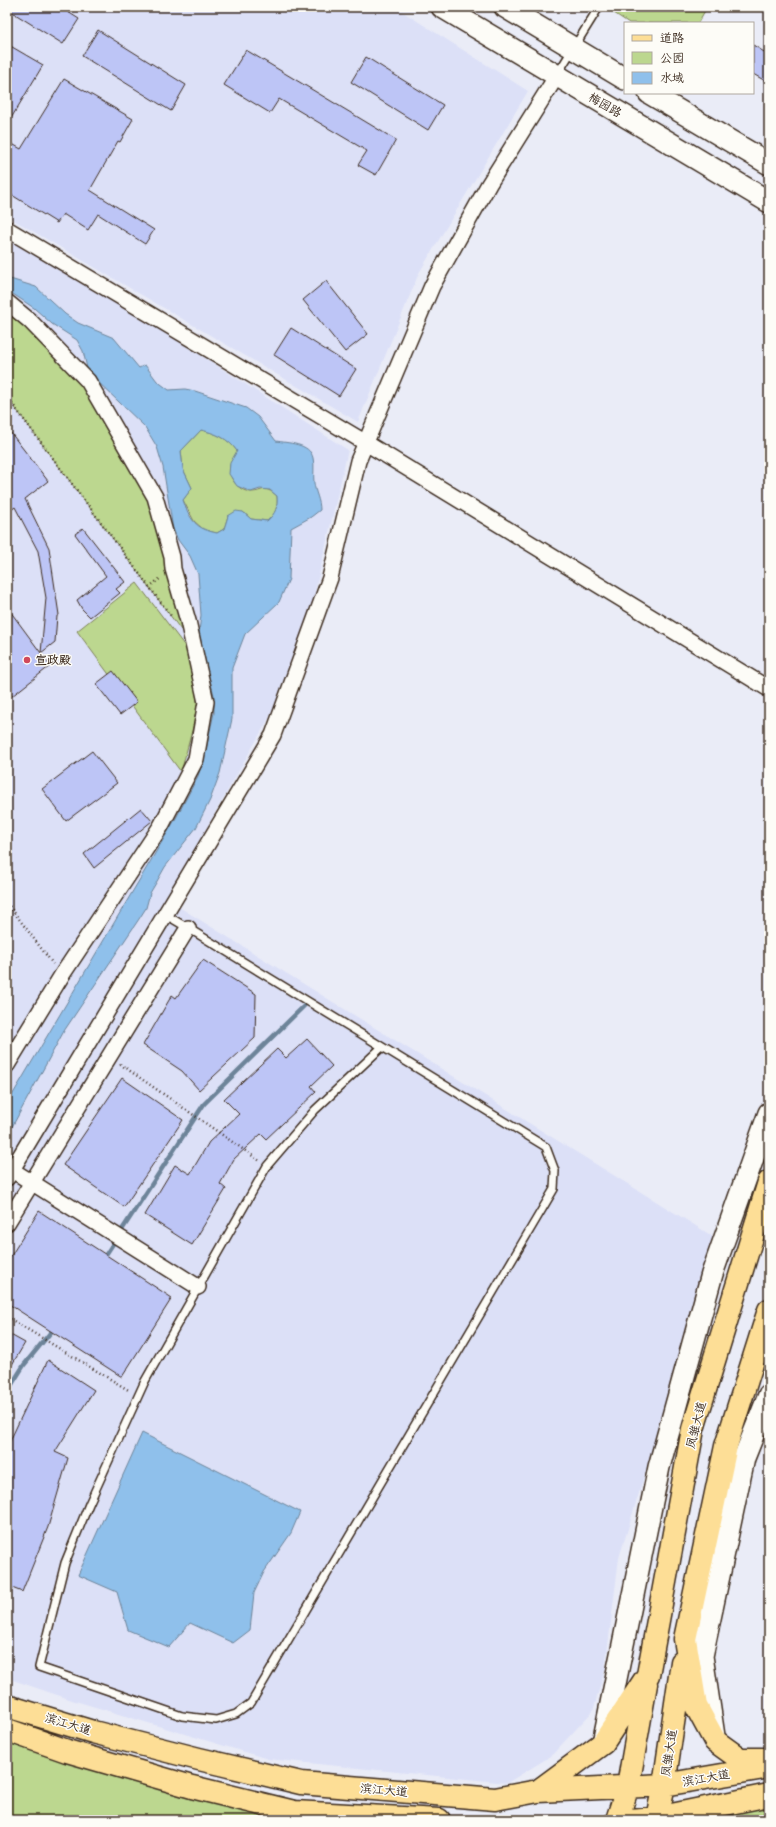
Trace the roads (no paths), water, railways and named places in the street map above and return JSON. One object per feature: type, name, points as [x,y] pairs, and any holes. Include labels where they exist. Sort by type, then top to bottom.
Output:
[{"type":"main road","name":"凤雏大道","points":[[617,1820],[628,1786],[693,1429],[769,1182]]},
{"type":"main road","name":"凤雏大道","points":[[657,1818],[664,1785],[684,1646],[726,1446],[769,1310]]},
{"type":"main road","name":"凤雏大道","points":[[684,1646],[696,1706],[715,1741],[740,1759],[769,1759]]},
{"type":"main road","points":[[653,1647],[684,1646]]},
{"type":"main road","name":"凤雏大道","points":[[538,1791],[602,1743],[648,1674]]},
{"type":"main road","name":"滨江大道","points":[[7,1706],[138,1744],[301,1783],[495,1798],[538,1791],[664,1785],[769,1767]]},
{"type":"main road","name":"滨江大道","points":[[7,1730],[89,1757],[192,1786],[294,1812],[439,1820]]},
{"type":"main road","points":[[628,1820],[657,1818],[769,1795]]},
{"type":"street","name":"梅园路","points":[[442,7],[769,202]]},
{"type":"street","points":[[505,7],[624,78]]},
{"type":"street","points":[[198,1288],[31,1184],[9,1174],[273,735],[330,578],[358,461],[432,286],[489,184],[556,76]]},
{"type":"street","points":[[651,94],[769,164]]},
{"type":"street","points":[[7,229],[366,443],[769,689]]},
{"type":"street","points":[[7,302],[30,321],[88,382],[155,497],[188,621],[206,702],[196,759],[161,826],[62,975],[7,1065]]},
{"type":"street","points":[[7,1223],[188,928]]},
{"type":"street","points":[[602,1743],[659,1467],[712,1274],[769,1113]]},
{"type":"street","points":[[715,1741],[702,1656],[744,1458],[755,1353]]},
{"type":"street","points":[[685,1476],[688,1362]]},
{"type":"street","points":[[744,1458],[769,1394]]},
{"type":"street","points":[[624,1638],[653,1647]]},
{"type":"lane","points":[[556,76],[599,7]]},
{"type":"lane","points":[[166,915],[546,1147],[555,1171],[554,1189],[251,1703],[236,1714],[216,1720],[182,1716],[39,1667],[65,1563],[89,1504],[138,1396],[267,1166],[315,1110],[382,1047]]},
{"type":"water","points":[[7,278],[36,287],[65,314],[78,323],[114,338],[139,368],[145,365],[157,381],[169,390],[185,389],[195,391],[246,408],[258,417],[276,441],[292,443],[308,449],[314,461],[314,483],[320,510],[311,517],[291,528],[289,579],[279,602],[245,634],[232,668],[232,719],[220,773],[210,800],[196,828],[165,867],[150,893],[146,908],[64,1031],[7,1136],[7,1104],[176,818],[198,776],[204,758],[214,713],[214,695],[201,647],[199,632],[201,615],[198,574],[190,556],[178,540],[173,529],[163,467],[157,447],[145,427],[95,379],[87,368],[83,351],[77,340],[52,324],[34,308],[7,290]],"holes":[[[201,430],[225,439],[237,451],[230,463],[229,474],[237,486],[251,492],[260,489],[270,490],[277,496],[276,510],[267,521],[251,519],[243,512],[236,511],[228,516],[224,529],[217,533],[204,529],[191,518],[183,500],[192,488],[183,469],[181,451]]]},
{"type":"water","points":[[142,1433],[300,1512],[291,1533],[264,1572],[254,1593],[250,1630],[233,1643],[190,1623],[169,1647],[128,1630],[117,1592],[78,1575]]},
{"type":"waterway","points":[[103,1259],[204,1104],[304,1006]]},
{"type":"waterway","points":[[7,1392],[24,1365],[55,1327]]},
{"type":"place","name":"宣政殿","points":[[27,660]]}]
